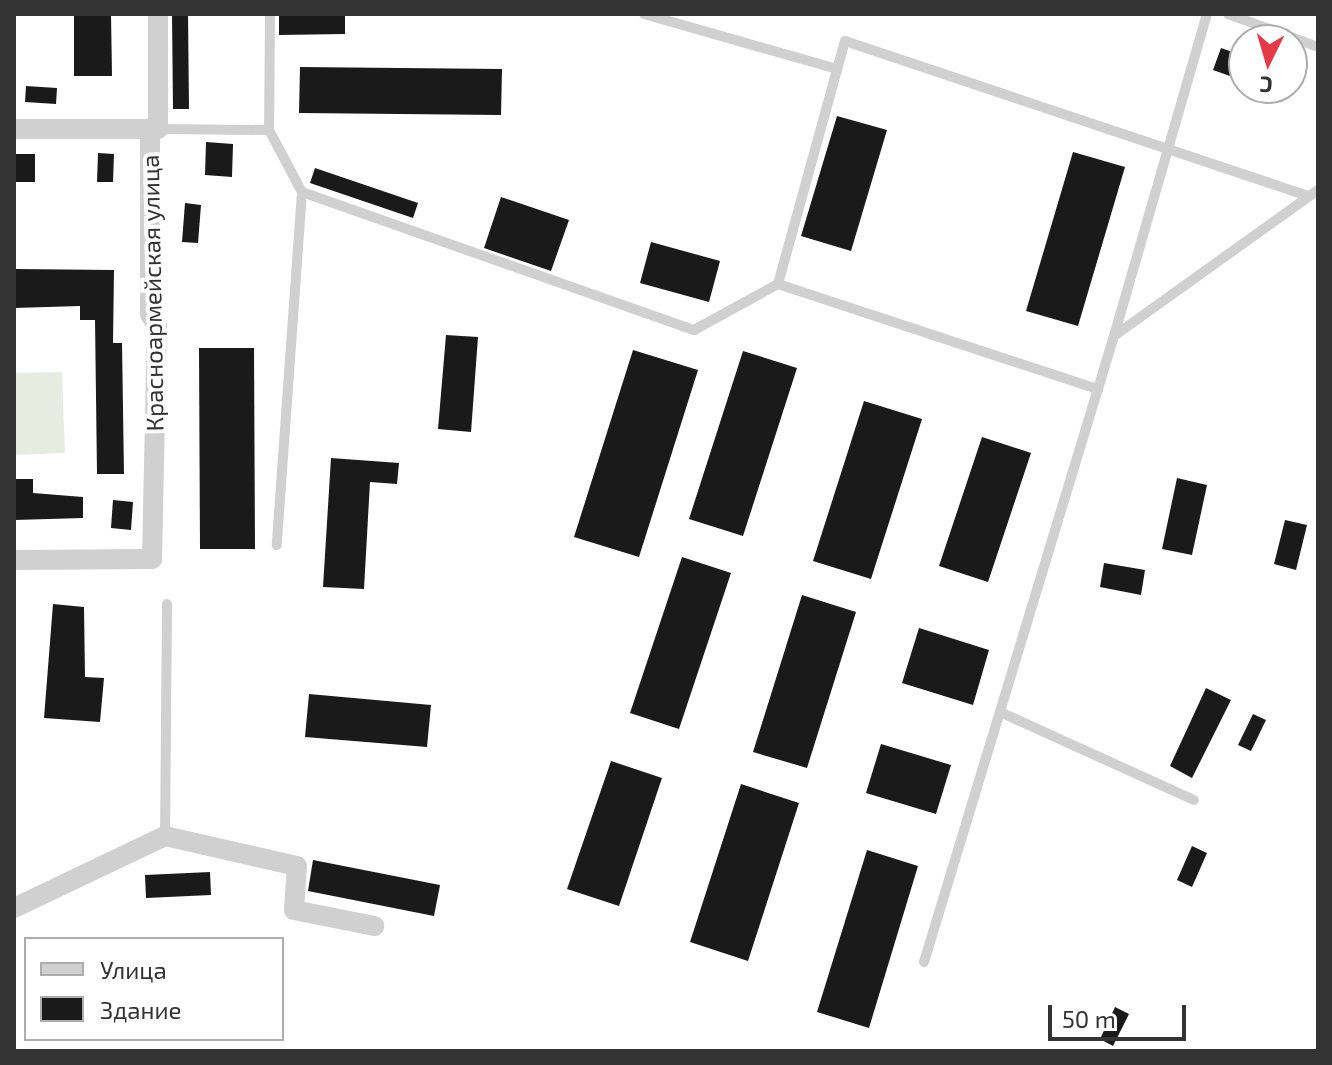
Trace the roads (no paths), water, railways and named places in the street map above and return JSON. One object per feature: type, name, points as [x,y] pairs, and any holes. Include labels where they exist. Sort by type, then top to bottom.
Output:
[{"type":"street","points":[[14,129],[154,128],[158,14]]},
{"type":"street","name":"Красноармейская улица","points":[[14,560],[152,559],[157,326],[150,314],[154,128]]},
{"type":"street","points":[[14,908],[165,836],[297,866],[294,910],[374,926]]},
{"type":"lane","points":[[270,14],[269,130],[302,192],[277,545]]},
{"type":"lane","points":[[644,14],[837,69]]},
{"type":"lane","points":[[924,962],[1114,336],[1207,14]]},
{"type":"lane","points":[[1228,14],[1318,47]]},
{"type":"lane","points":[[302,192],[694,330],[778,284],[845,41],[1168,149],[1314,193]]},
{"type":"lane","points":[[154,128],[269,130]]},
{"type":"lane","points":[[1114,336],[1314,193]]},
{"type":"lane","points":[[778,284],[1098,389]]},
{"type":"lane","points":[[165,836],[167,604]]},
{"type":"lane","points":[[1000,712],[1194,800]]}]
